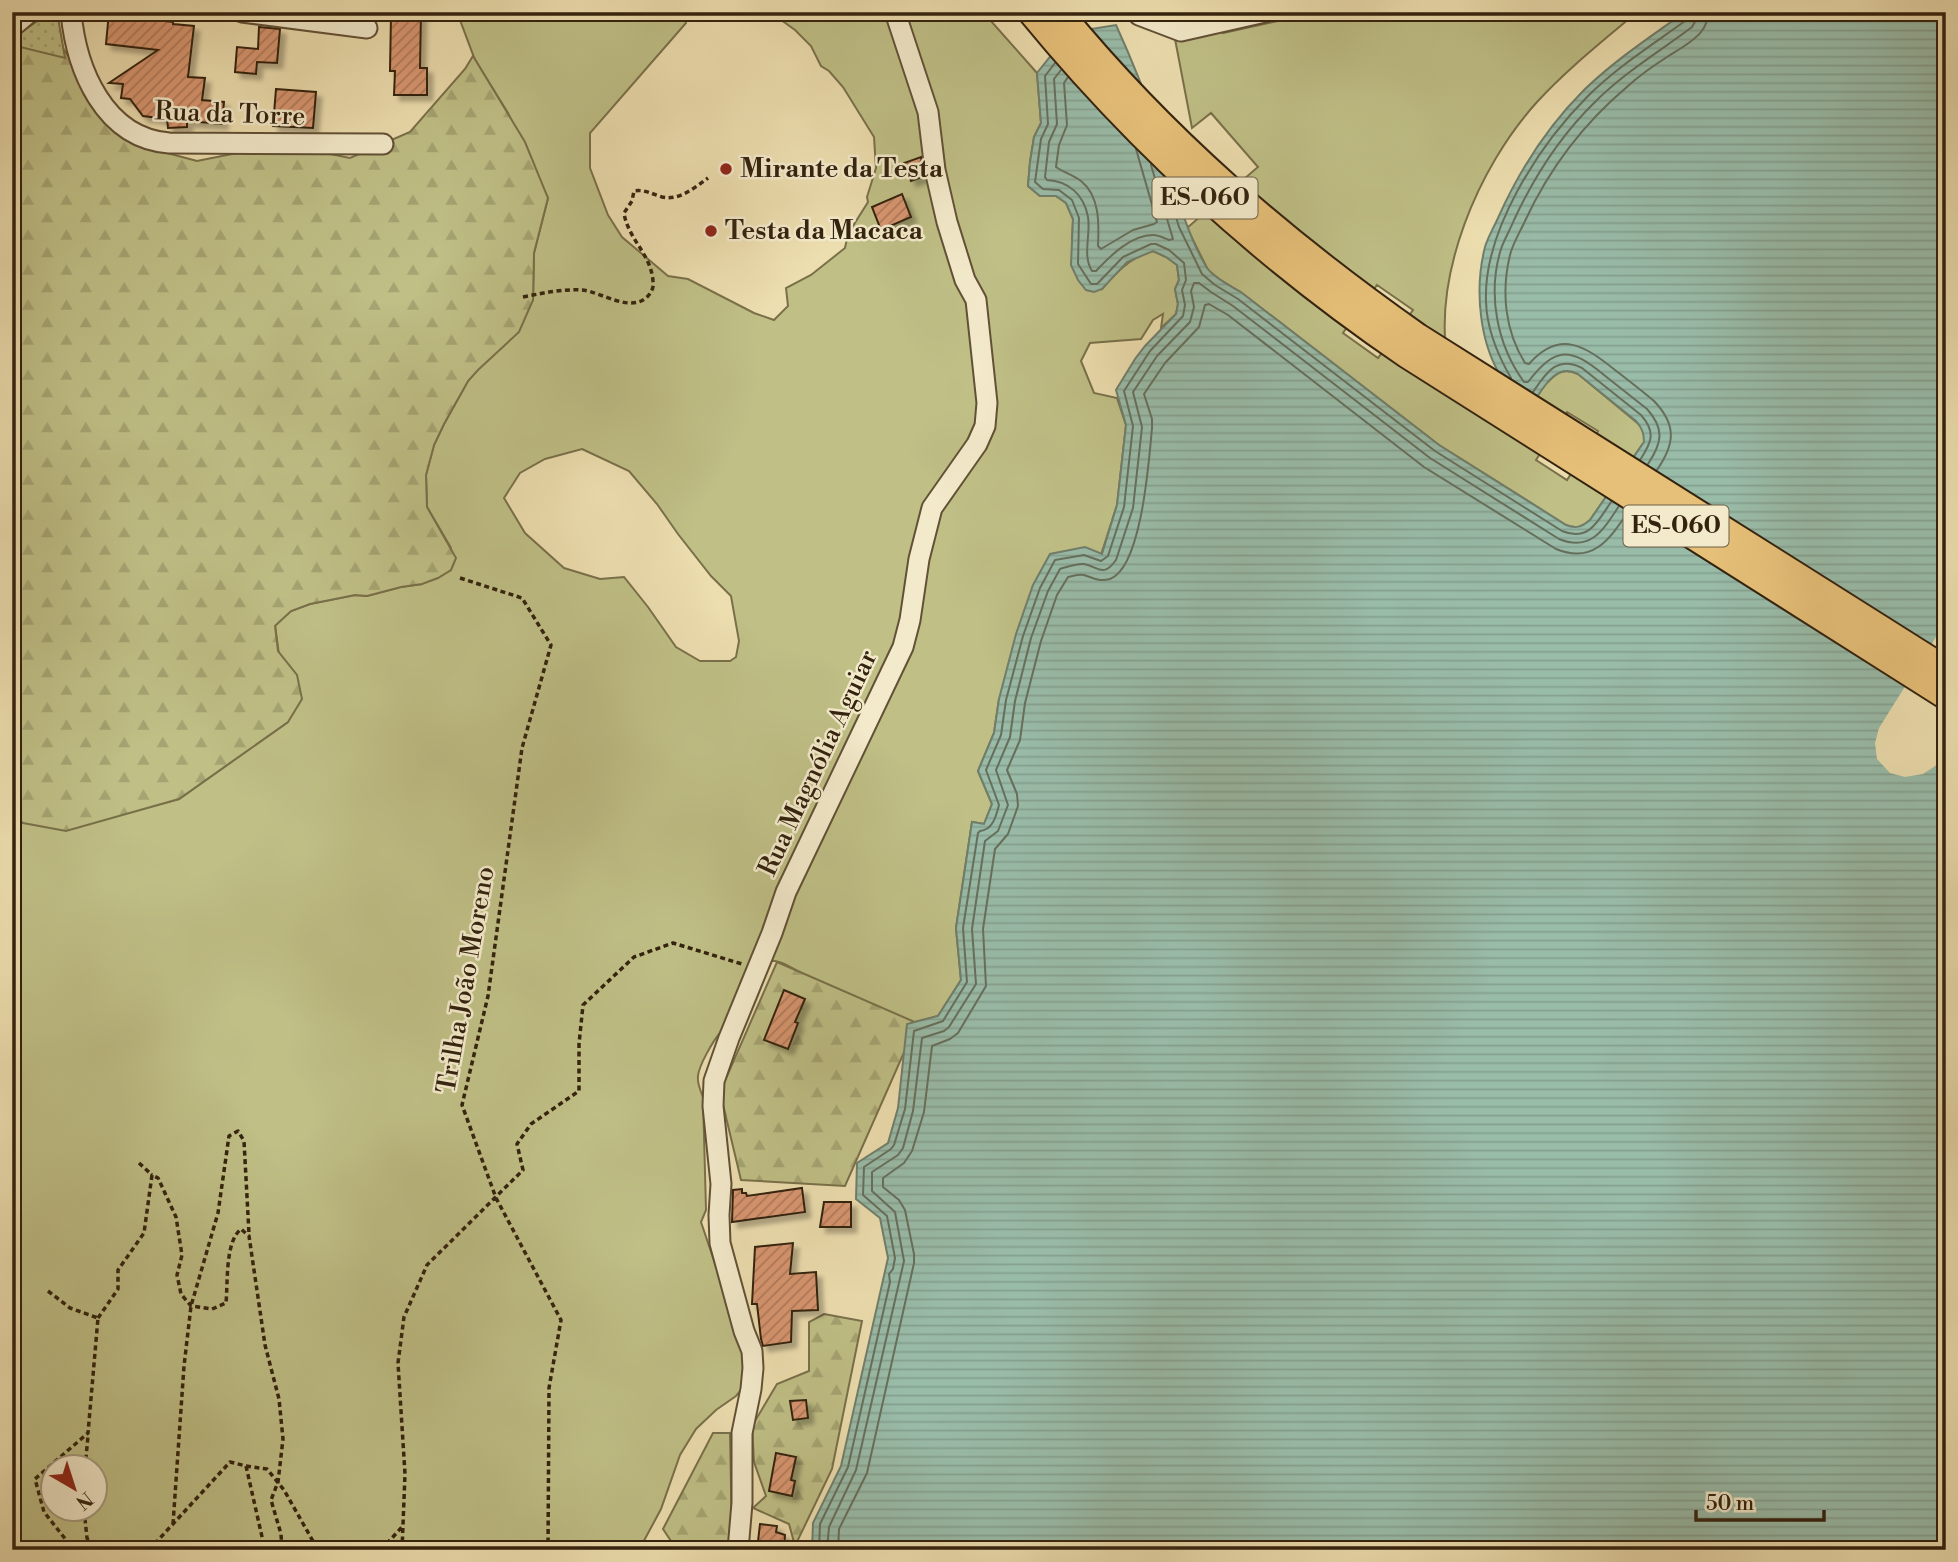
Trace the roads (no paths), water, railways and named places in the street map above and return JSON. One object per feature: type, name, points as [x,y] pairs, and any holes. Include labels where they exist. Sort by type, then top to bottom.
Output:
[{"type":"main road","name":"ES-060","points":[[1030,12],[1092,85],[1175,170],[1254,241],[1328,300],[1406,355],[1946,696]]},
{"type":"main road","name":"ES-060","points":[[1060,12],[1133,95],[1199,161],[1269,223],[1342,282],[1419,336],[1946,669]]},
{"type":"street","points":[[12,27],[30,12]]},
{"type":"street","name":"Rua da Torre","points":[[71,12],[74,42],[94,90],[116,121],[139,136],[169,143],[383,144]]},
{"type":"street","points":[[243,12],[367,28]]},
{"type":"street","name":"Rua Magnólia Aguiar","points":[[738,1550],[742,1503],[742,1433],[753,1368],[752,1351],[720,1243],[722,1184],[713,1106],[714,1081],[786,892],[902,647],[910,620],[919,559],[932,508],[977,444],[985,426],[987,404],[976,300],[965,280],[947,222],[934,170],[928,113],[895,12]]},
{"type":"street","points":[[1137,12],[1181,31],[1265,12]]},
{"type":"water","points":[[1685,12],[1946,12],[1946,1550],[812,1550],[813,1523],[841,1466],[888,1258],[880,1218],[856,1199],[857,1163],[888,1143],[898,1108],[907,1024],[938,1016],[961,980],[956,928],[972,822],[984,824],[992,804],[978,771],[994,733],[999,699],[1016,634],[1033,585],[1050,554],[1085,547],[1102,554],[1117,505],[1126,425],[1116,390],[1145,346],[1176,314],[1178,304],[1175,289],[1179,280],[1177,265],[1153,251],[1127,262],[1102,289],[1094,292],[1086,290],[1078,280],[1071,265],[1073,219],[1066,203],[1056,196],[1040,196],[1028,186],[1034,137],[1041,123],[1037,73],[1073,32],[1116,25],[1153,118],[1191,235],[1210,272],[1242,293],[1439,445],[1566,525],[1576,527],[1590,520],[1644,442],[1644,436],[1636,421],[1578,374],[1570,371],[1556,374],[1550,379],[1531,406],[1509,388],[1490,354],[1481,319],[1480,282],[1485,247],[1515,183],[1558,119],[1584,90],[1608,69]]},
{"type":"place","name":"Mirante da Testa","points":[[726,169]]},
{"type":"place","name":"Testa da Macaca","points":[[711,231]]}]
